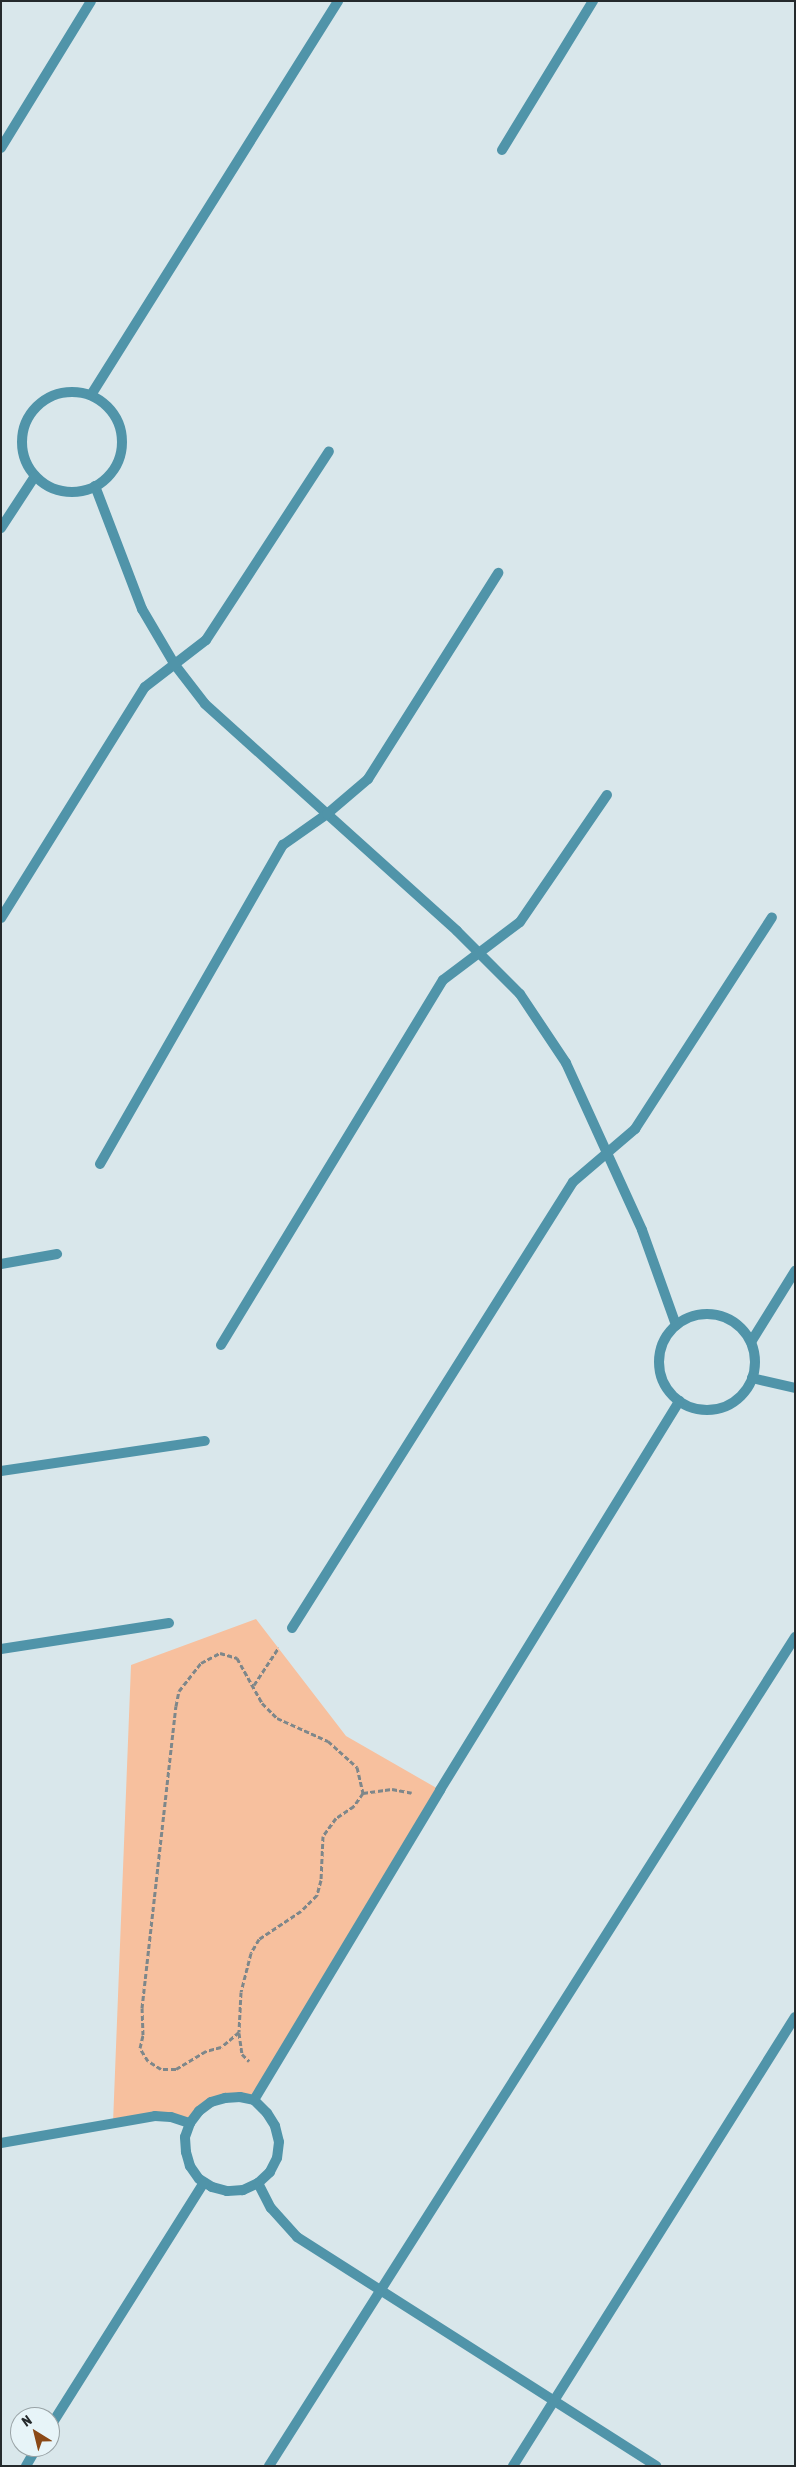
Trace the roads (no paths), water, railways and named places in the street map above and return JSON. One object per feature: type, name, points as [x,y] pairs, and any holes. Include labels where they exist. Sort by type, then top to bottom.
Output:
[{"type":"street","points":[[1,148],[90,1]]},
{"type":"street","points":[[90,395],[338,1]]},
{"type":"street","points":[[502,150],[593,1]]},
{"type":"street","points":[[74,392],[90,395],[104,404],[115,416],[121,431],[121,447],[117,463],[108,476],[95,486],[80,491],[64,492],[48,486],[35,476],[26,462],[22,446],[23,429],[30,414],[42,402],[57,394],[74,392]]},
{"type":"street","points":[[1,918],[145,687],[206,640],[329,451]]},
{"type":"street","points":[[1,528],[35,476]]},
{"type":"street","points":[[95,486],[142,610],[175,665],[205,704],[480,953],[520,994],[566,1063],[642,1230],[676,1325]]},
{"type":"street","points":[[100,1164],[283,845],[327,814],[368,779],[498,573]]},
{"type":"street","points":[[221,1345],[444,980],[520,922],[608,795]]},
{"type":"street","points":[[292,1628],[573,1182],[608,1154],[634,1129],[772,917]]},
{"type":"street","points":[[1,1264],[57,1254]]},
{"type":"street","points":[[751,1342],[795,1271]]},
{"type":"street","points":[[697,1315],[720,1316],[734,1322],[746,1334],[751,1342],[755,1363],[752,1378],[744,1392],[732,1403],[718,1409],[701,1410],[673,1397],[663,1384],[659,1368],[659,1352],[665,1337],[676,1325],[689,1317],[697,1315]]},
{"type":"street","points":[[752,1378],[795,1388]]},
{"type":"street","points":[[254,2100],[435,1798],[680,1401]]},
{"type":"street","points":[[1,1471],[205,1441]]},
{"type":"street","points":[[1,1649],[169,1623]]},
{"type":"street","points":[[269,2466],[795,1637]]},
{"type":"street","points":[[513,2466],[795,2017]]},
{"type":"street","points":[[225,2098],[254,2100],[267,2113],[275,2126],[279,2142],[277,2158],[270,2172],[258,2183],[243,2190],[227,2191],[204,2182],[190,2166],[186,2152],[185,2137],[190,2123],[199,2111],[211,2102],[225,2098]]},
{"type":"street","points":[[1,2143],[155,2116],[171,2117],[190,2123]]},
{"type":"street","points":[[60,2411],[204,2182]]},
{"type":"street","points":[[258,2183],[271,2208],[297,2237],[656,2466]]}]
